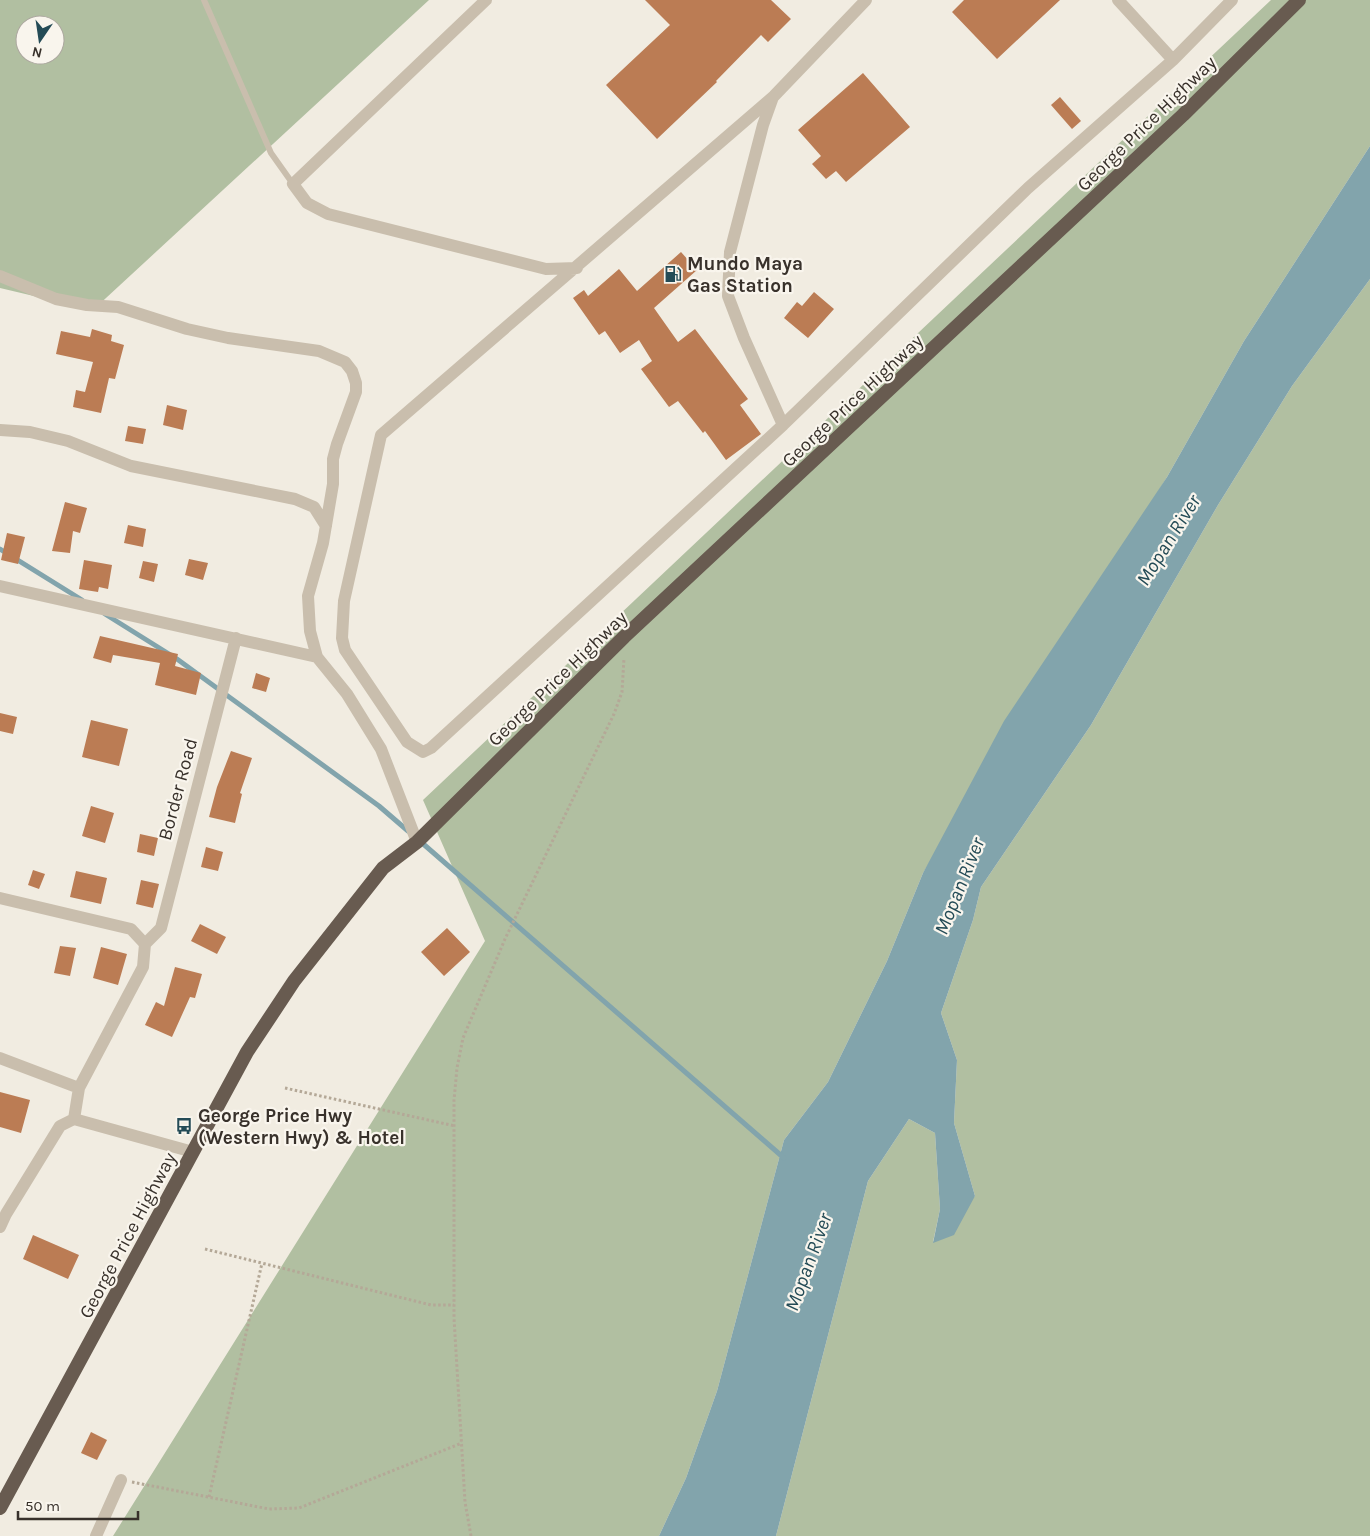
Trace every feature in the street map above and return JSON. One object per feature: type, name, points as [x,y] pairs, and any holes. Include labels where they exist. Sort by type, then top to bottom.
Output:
[{"type":"highway","name":"George Price Highway","points":[[0,1508],[247,1052],[294,981],[383,868],[417,842],[624,637],[1155,142],[1299,0]]},
{"type":"street","points":[[486,0],[293,184],[306,204],[328,214],[546,269],[577,268]]},
{"type":"street","points":[[866,0],[774,96],[577,268],[381,435],[344,601],[342,638],[345,650],[411,745],[423,752],[431,748],[783,425],[1028,188],[1173,60],[1232,0]]},
{"type":"street","points":[[1118,0],[1173,60]]},
{"type":"street","points":[[774,96],[763,124],[730,252],[728,272],[731,303],[744,338],[783,425]]},
{"type":"street","points":[[0,276],[56,299],[87,306],[118,307],[187,329],[228,338],[319,351],[344,362],[352,371],[356,383],[356,392],[342,428],[333,460],[333,484],[326,526],[308,596],[310,631],[317,657],[347,694],[381,749],[417,842]]},
{"type":"street","points":[[0,430],[30,432],[68,441],[132,466],[295,499],[314,507],[326,526]]},
{"type":"street","points":[[0,586],[317,657]]},
{"type":"street","name":"Border Road","points":[[145,944],[161,928],[236,638]]},
{"type":"street","points":[[0,898],[131,929],[145,944],[143,967],[79,1088],[74,1118]]},
{"type":"street","points":[[0,1058],[79,1088]]},
{"type":"street","points":[[0,1227],[3,1213],[60,1126],[74,1118],[193,1152]]},
{"type":"street","points":[[96,1536],[121,1480]]},
{"type":"lane","points":[[204,0],[271,153],[293,184]]},
{"type":"path","points":[[471,1536],[466,1502],[454,1306],[457,1068],[463,1038],[505,939],[614,714],[622,692],[624,637]]},
{"type":"path","points":[[285,1088],[455,1126]]},
{"type":"path","points":[[205,1249],[431,1305],[454,1306]]},
{"type":"path","points":[[209,1497],[262,1263]]},
{"type":"path","points":[[121,1480],[269,1509],[299,1508],[462,1443]]},
{"type":"green space","points":[[0,0],[429,0],[93,310],[0,288]]},
{"type":"green space","points":[[1271,0],[1370,0],[1370,146],[1244,341],[1167,477],[923,873],[887,961],[828,1082],[784,1140],[717,1391],[686,1478],[659,1536],[113,1536],[485,941],[423,800]]},
{"type":"green space","points":[[1370,279],[1370,1536],[776,1536],[868,1181],[909,1119],[935,1133],[940,1209],[933,1242],[975,1196],[954,1123],[957,1060],[941,1013],[973,920],[981,887],[1091,725],[1218,505],[1292,386]]},
{"type":"water","name":"Mopan River","points":[[1370,146],[1370,279],[1292,386],[1218,505],[1091,725],[981,887],[973,920],[941,1013],[957,1060],[954,1123],[975,1196],[954,1235],[933,1243],[940,1209],[935,1133],[909,1119],[868,1181],[776,1536],[659,1536],[686,1478],[717,1391],[784,1140],[828,1082],[887,961],[923,873],[1004,721],[1167,477],[1244,341]]},
{"type":"building","points":[[645,0],[771,0],[791,19],[768,42],[761,35],[717,82],[657,139],[606,85],[670,25]]},
{"type":"building","points":[[964,0],[1060,0],[997,59],[952,12]]},
{"type":"building","points":[[863,73],[910,127],[846,182],[836,171],[826,179],[812,164],[821,156],[798,130]]},
{"type":"building","points":[[1060,97],[1081,121],[1072,129],[1051,105]]},
{"type":"building","points":[[681,252],[697,270],[654,308],[678,342],[695,329],[748,399],[740,405],[761,434],[726,460],[705,431],[703,433],[678,401],[669,407],[641,369],[652,361],[639,340],[620,353],[605,331],[599,335],[573,298],[584,290],[588,296],[619,269],[637,291]]},
{"type":"building","points":[[814,292],[834,309],[808,338],[784,318],[797,302],[802,306]]},
{"type":"building","points":[[92,329],[112,335],[111,341],[124,345],[115,379],[109,378],[101,413],[73,407],[76,390],[85,392],[93,362],[56,354],[61,331],[90,337]]},
{"type":"building","points":[[167,405],[187,410],[183,430],[163,425]]},
{"type":"building","points":[[128,426],[146,429],[143,444],[125,441]]},
{"type":"building","points":[[65,502],[87,508],[80,533],[73,531],[70,553],[52,551]]},
{"type":"building","points":[[128,525],[146,529],[143,547],[124,543]]},
{"type":"building","points":[[7,533],[25,537],[18,564],[1,560]]},
{"type":"building","points":[[189,559],[208,563],[203,580],[185,575]]},
{"type":"building","points":[[84,560],[112,565],[108,589],[99,587],[98,592],[79,589]]},
{"type":"building","points":[[143,561],[158,564],[154,582],[139,578]]},
{"type":"building","points":[[100,636],[178,654],[175,666],[201,673],[196,695],[155,685],[160,663],[113,655],[111,663],[93,658]]},
{"type":"building","points":[[256,673],[270,678],[266,692],[252,688]]},
{"type":"building","points":[[0,713],[17,717],[13,734],[0,731]]},
{"type":"building","points":[[91,720],[128,729],[119,766],[82,757]]},
{"type":"building","points":[[231,751],[252,758],[240,793],[242,794],[235,823],[209,817],[217,787]]},
{"type":"building","points":[[91,806],[114,813],[105,843],[82,836]]},
{"type":"building","points":[[140,834],[158,838],[154,856],[137,852]]},
{"type":"building","points":[[206,847],[223,852],[218,871],[201,867]]},
{"type":"building","points":[[33,870],[45,874],[39,889],[28,885]]},
{"type":"building","points":[[76,871],[107,878],[101,904],[70,897]]},
{"type":"building","points":[[141,880],[159,884],[153,908],[136,904]]},
{"type":"building","points":[[200,924],[226,937],[217,954],[191,941]]},
{"type":"building","points":[[447,928],[470,952],[444,976],[421,952]]},
{"type":"building","points":[[60,946],[76,948],[70,976],[54,973]]},
{"type":"building","points":[[101,947],[127,954],[118,985],[93,978]]},
{"type":"building","points":[[175,967],[202,974],[195,998],[190,997],[172,1037],[145,1025],[156,1002],[164,1006]]},
{"type":"building","points":[[0,1092],[30,1100],[21,1133],[0,1127]]},
{"type":"building","points":[[33,1235],[79,1255],[68,1279],[23,1259]]},
{"type":"building","points":[[91,1432],[107,1440],[97,1460],[81,1453]]},
{"type":"waterway","points":[[0,549],[82,600]]},
{"type":"waterway","points":[[105,614],[177,659],[379,806],[408,831]]},
{"type":"waterway","points":[[421,842],[784,1158]]},
{"type":"place","name":"Mundo Maya Gas Station","points":[[673,274]]},
{"type":"place","name":"George Price Hwy (Western Hwy) & Hotel","points":[[184,1126]]}]
